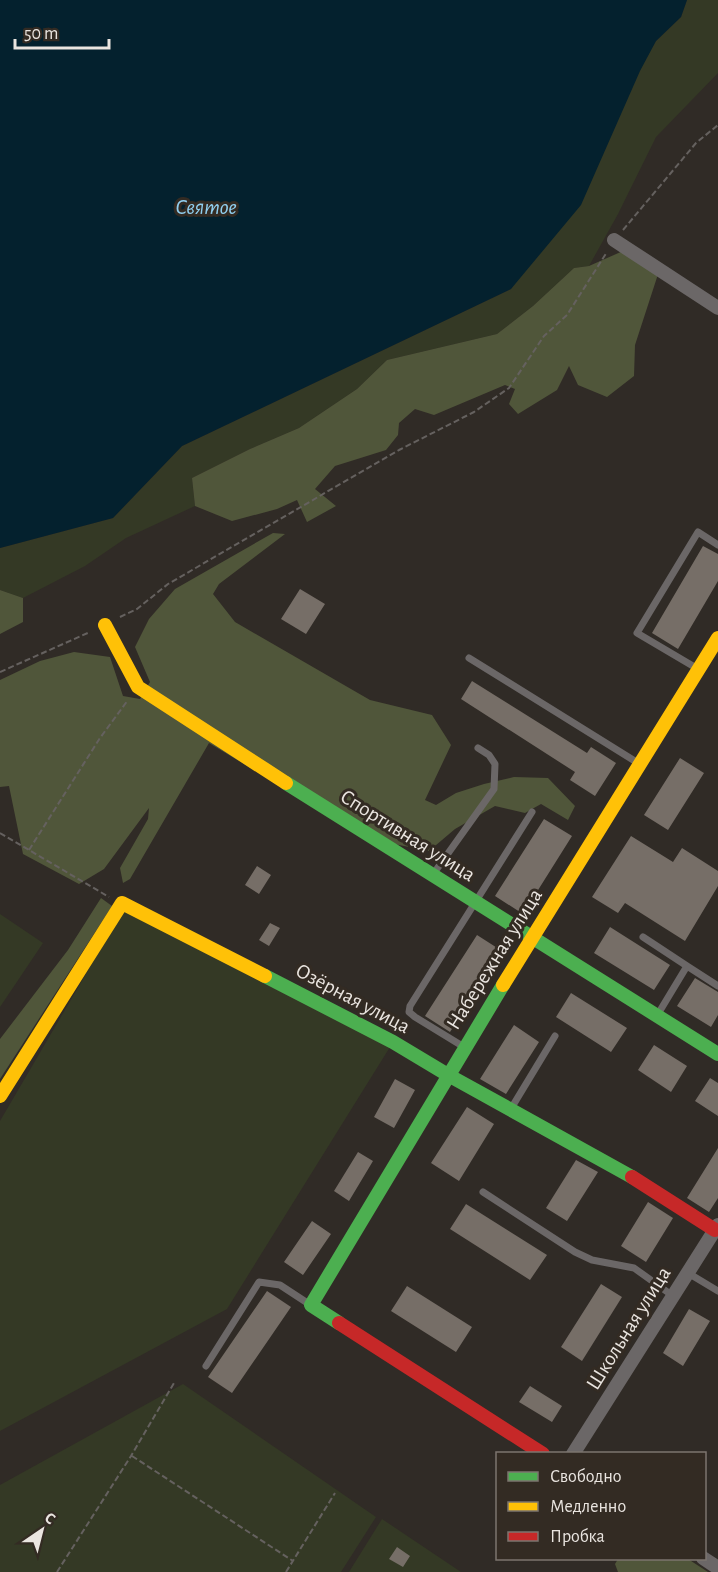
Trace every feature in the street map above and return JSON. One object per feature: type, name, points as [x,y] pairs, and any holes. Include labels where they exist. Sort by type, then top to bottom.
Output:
[{"type":"street","points":[[614,240],[718,308]]},
{"type":"street","name":"Спортивная улица","points":[[105,625],[138,687],[718,1054]]},
{"type":"street","name":"Набережная улица","points":[[311,1305],[465,1047],[718,638]]},
{"type":"street","points":[[0,1096],[123,903]]},
{"type":"street","name":"Озёрная улица","points":[[123,903],[393,1042],[716,1227]]},
{"type":"street","name":"Школьная улица","points":[[574,1452],[716,1227]]},
{"type":"street","points":[[311,1305],[540,1452]]},
{"type":"lane","points":[[698,670],[636,633],[698,532],[718,545]]},
{"type":"lane","points":[[469,658],[640,764]]},
{"type":"lane","points":[[432,875],[494,789],[495,764],[489,755],[478,748]]},
{"type":"lane","points":[[465,1047],[415,1017],[409,1012],[410,1006],[532,812]]},
{"type":"lane","points":[[644,937],[718,986]]},
{"type":"lane","points":[[657,1016],[687,966]]},
{"type":"lane","points":[[511,1109],[555,1036]]},
{"type":"lane","points":[[483,1192],[575,1252],[592,1260],[634,1268],[673,1296]]},
{"type":"lane","points":[[688,1273],[718,1291]]},
{"type":"lane","points":[[206,1366],[259,1282],[280,1285],[311,1305]]},
{"type":"path","points":[[0,672],[138,609],[168,584],[399,450],[474,412],[509,388],[544,336],[567,315],[614,240],[696,143],[718,124]]},
{"type":"path","points":[[29,850],[100,738],[138,687]]},
{"type":"path","points":[[0,833],[103,894],[123,903]]},
{"type":"path","points":[[57,1572],[131,1456],[174,1383]]},
{"type":"path","points":[[131,1456],[293,1561]]},
{"type":"path","points":[[286,1572],[335,1493]]},
{"type":"green space","points":[[687,0],[718,0],[718,73],[656,137],[589,266],[574,268],[533,306],[497,334],[387,360],[357,389],[299,428],[192,478],[195,506],[126,538],[85,566],[23,598],[0,590],[0,548],[113,518],[182,446],[511,289],[656,41],[681,17]]},
{"type":"green space","points":[[632,247],[661,265],[635,345],[634,376],[607,397],[578,385],[569,366],[557,390],[518,414],[509,404],[515,389],[505,385],[434,415],[415,409],[399,423],[398,435],[386,450],[335,466],[315,489],[336,506],[307,522],[297,500],[277,509],[232,521],[195,506],[192,478],[299,428],[357,389],[387,360],[497,334],[533,306],[574,268],[589,266]]},
{"type":"green space","points":[[273,533],[285,534],[219,584],[213,594],[235,622],[370,700],[432,715],[451,745],[425,800],[436,805],[456,793],[514,777],[548,778],[575,806],[568,820],[541,804],[525,813],[495,806],[455,829],[429,851],[369,839],[209,743],[130,879],[123,883],[120,868],[148,819],[149,808],[104,869],[79,884],[23,854],[9,786],[0,787],[0,680],[40,661],[74,652],[110,657],[123,696],[140,699],[150,682],[135,647],[149,619],[175,589]]},
{"type":"green space","points":[[0,590],[23,598],[23,622],[0,634]]},
{"type":"green space","points":[[101,898],[112,906],[0,1079],[0,1039],[68,950]]},
{"type":"green space","points":[[124,909],[390,1047],[227,1309],[0,1431],[0,1121]]},
{"type":"green space","points":[[0,914],[43,943],[0,1007]]},
{"type":"green space","points":[[183,1384],[376,1517],[341,1572],[0,1572],[0,1485]]},
{"type":"green space","points":[[382,1519],[461,1572],[349,1572]]},
{"type":"green space","points":[[617,1560],[690,1560],[708,1572],[618,1572],[615,1564]]},
{"type":"water","name":"Святое","points":[[0,0],[687,0],[681,17],[656,41],[640,71],[581,205],[511,289],[182,446],[113,518],[0,548]]},
{"type":"building","points":[[703,546],[718,554],[718,581],[678,649],[652,633]]},
{"type":"building","points":[[300,589],[325,604],[306,634],[281,619]]},
{"type":"building","points":[[472,681],[587,753],[591,747],[616,763],[595,796],[570,780],[575,772],[461,699]]},
{"type":"building","points":[[680,758],[704,773],[668,830],[644,815]]},
{"type":"building","points":[[544,819],[572,836],[523,914],[495,896]]},
{"type":"building","points":[[631,836],[673,862],[682,848],[718,871],[718,886],[685,941],[625,903],[618,913],[592,897]]},
{"type":"building","points":[[257,866],[271,875],[259,894],[245,885]]},
{"type":"building","points":[[270,923],[280,928],[269,946],[259,940]]},
{"type":"building","points":[[610,927],[670,965],[654,990],[594,953]]},
{"type":"building","points":[[477,935],[502,951],[450,1032],[425,1016]]},
{"type":"building","points":[[695,978],[718,992],[718,1015],[711,1027],[677,1006]]},
{"type":"building","points":[[571,993],[627,1028],[611,1052],[556,1017]]},
{"type":"building","points":[[514,1025],[539,1042],[506,1094],[480,1079]]},
{"type":"building","points":[[654,1045],[687,1066],[671,1092],[638,1070]]},
{"type":"building","points":[[710,1078],[718,1083],[718,1116],[695,1101]]},
{"type":"building","points":[[395,1079],[415,1090],[394,1128],[374,1117]]},
{"type":"building","points":[[467,1107],[494,1124],[459,1181],[431,1163]]},
{"type":"building","points":[[718,1148],[718,1198],[709,1212],[687,1198]]},
{"type":"building","points":[[358,1152],[373,1161],[349,1201],[334,1191]]},
{"type":"building","points":[[576,1160],[598,1172],[567,1221],[546,1208]]},
{"type":"building","points":[[648,1202],[673,1218],[646,1262],[621,1246]]},
{"type":"building","points":[[466,1204],[547,1255],[530,1280],[450,1229]]},
{"type":"building","points":[[312,1221],[331,1234],[303,1275],[284,1262]]},
{"type":"building","points":[[601,1284],[622,1297],[582,1361],[561,1347]]},
{"type":"building","points":[[407,1286],[472,1327],[456,1352],[391,1311]]},
{"type":"building","points":[[267,1291],[291,1307],[232,1393],[208,1377]]},
{"type":"building","points":[[689,1309],[710,1321],[683,1366],[663,1353]]},
{"type":"building","points":[[530,1386],[562,1406],[552,1422],[519,1402]]},
{"type":"building","points":[[397,1547],[410,1556],[403,1567],[389,1559]]},
{"type":"traffic: fast","points":[[286,783],[718,1054]]},
{"type":"traffic: fast","points":[[265,976],[393,1042],[632,1177]]},
{"type":"traffic: fast","points":[[339,1323],[311,1305],[503,985]]},
{"type":"traffic: slow","points":[[105,625],[138,687],[286,783]]},
{"type":"traffic: slow","points":[[503,985],[718,638]]},
{"type":"traffic: slow","points":[[0,1096],[122,903],[265,976]]},
{"type":"traffic: jam","points":[[632,1177],[715,1230]]},
{"type":"traffic: jam","points":[[339,1323],[540,1452]]}]
